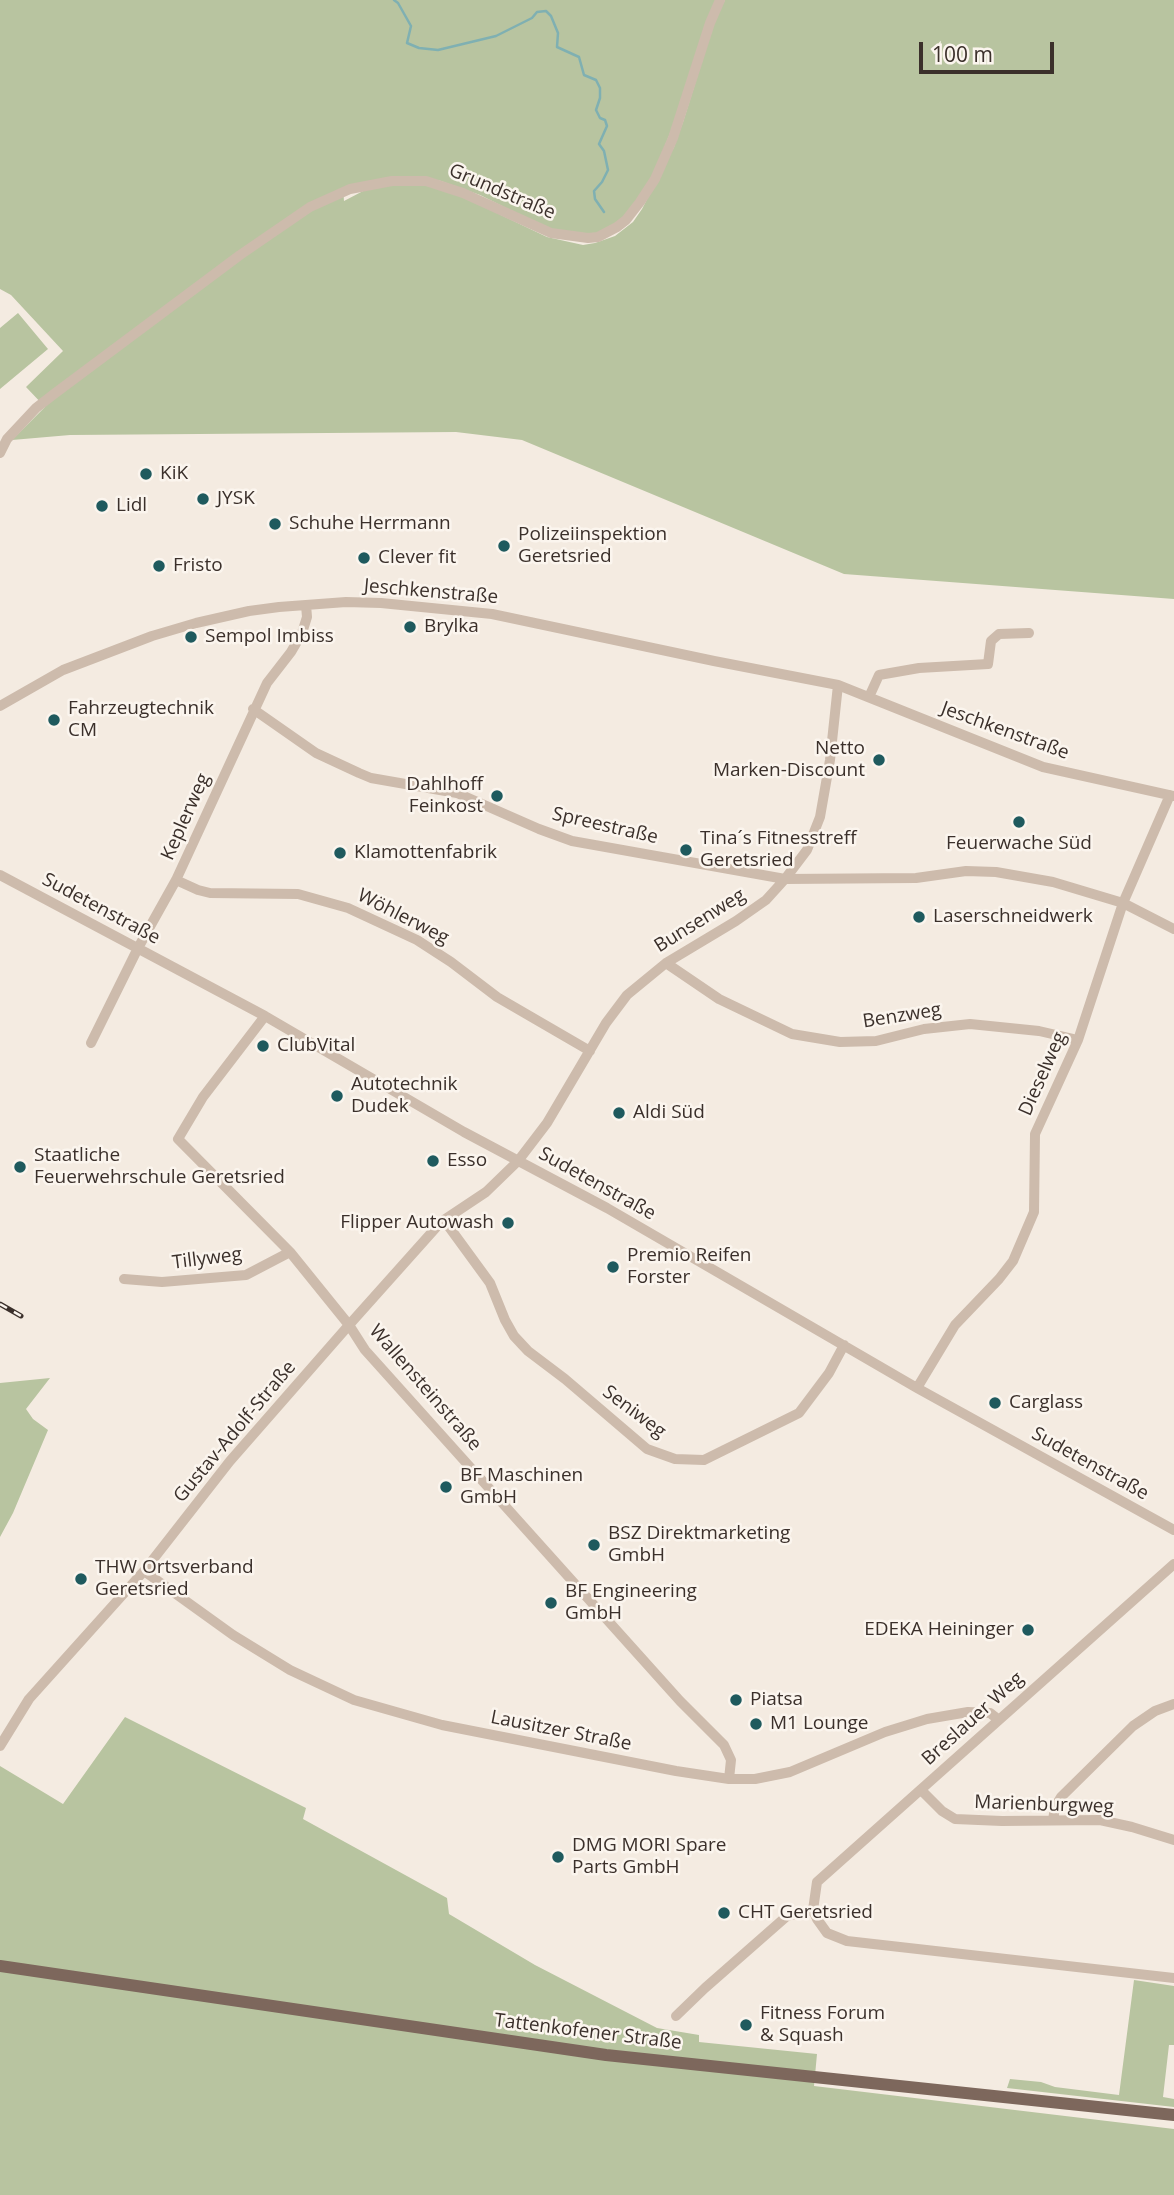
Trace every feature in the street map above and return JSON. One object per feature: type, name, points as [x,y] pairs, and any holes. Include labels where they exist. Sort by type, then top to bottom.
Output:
[{"type":"main road","name":"Tattenkofener Straße","points":[[0,1966],[606,2055],[1174,2115]]},
{"type":"street","name":"Grundstraße","points":[[0,453],[36,408],[54,394],[240,255],[310,206],[339,193],[392,181],[426,181],[463,192],[551,233],[588,238],[598,237],[617,227],[626,220],[655,179],[673,138],[720,0]]},
{"type":"street","name":"Jeschkenstraße","points":[[0,706],[62,670],[152,636],[249,611],[346,602],[382,603],[492,614],[838,685],[1044,767],[1172,795]]},
{"type":"street","name":"Keplerweg","points":[[91,1043],[138,948],[176,880],[253,709],[267,683],[302,633],[307,617],[306,605]]},
{"type":"street","points":[[869,697],[879,675],[919,668],[988,664],[992,641],[999,634],[1029,633]]},
{"type":"street","name":"Bunsenweg","points":[[518,1161],[547,1123],[616,1007],[645,978],[666,963],[766,900],[807,850],[820,817],[830,760],[838,685]]},
{"type":"street","name":"Spreestraße","points":[[253,709],[316,753],[371,778],[457,793],[572,841],[785,879],[916,878],[984,870],[1053,882],[1123,903],[1174,929]]},
{"type":"street","name":"Dieselweg","points":[[917,1388],[954,1325],[1013,1261],[1034,1212],[1035,1134],[1078,1040],[1123,903],[1172,795]]},
{"type":"street","name":"Sudetenstraße","points":[[0,874],[265,1016],[518,1161],[607,1208],[917,1388],[1174,1530]]},
{"type":"street","name":"Wöhlerweg","points":[[176,880],[198,890],[210,892],[290,893],[348,908],[416,940],[452,962],[497,998],[590,1051]]},
{"type":"street","name":"Benzweg","points":[[666,963],[719,999],[792,1034],[839,1042],[876,1041],[924,1028],[970,1024],[1039,1031],[1078,1040]]},
{"type":"street","name":"Wallensteinstraße","points":[[265,1016],[203,1097],[178,1139],[290,1252],[349,1325],[365,1350],[680,1701],[724,1745],[731,1760],[729,1779]]},
{"type":"street","name":"Gustav-Adolf-Straße","points":[[0,1746],[29,1699],[144,1571],[230,1461],[349,1325],[444,1220],[486,1192],[518,1161]]},
{"type":"street","name":"Seniweg","points":[[444,1220],[490,1283],[505,1320],[528,1352],[565,1379],[647,1449],[675,1459],[704,1460],[799,1413],[829,1373],[844,1345]]},
{"type":"street","name":"Tillyweg","points":[[124,1279],[162,1282],[246,1275],[290,1252]]},
{"type":"street","name":"Breslauer Weg","points":[[813,1910],[817,1882],[1174,1564]]},
{"type":"street","name":"Lausitzer Straße","points":[[144,1571],[244,1642],[290,1670],[354,1700],[442,1725],[677,1771],[729,1779],[755,1779],[790,1772],[874,1737],[927,1719],[968,1712],[990,1713],[999,1720]]},
{"type":"street","points":[[1054,1820],[1055,1807],[1060,1797],[1133,1726],[1155,1711],[1174,1704]]},
{"type":"street","name":"Marienburgweg","points":[[921,1790],[942,1811],[955,1819],[1100,1820],[1174,1840]]},
{"type":"street","points":[[676,2016],[787,1916],[813,1910],[827,1933],[847,1941],[1174,1978]]},
{"type":"green space","points":[[0,0],[717,0],[653,175],[626,217],[601,232],[586,235],[559,232],[480,195],[438,180],[343,189],[344,201],[365,190],[401,184],[424,185],[457,194],[547,237],[583,245],[615,236],[633,222],[642,209],[674,147],[716,17],[725,0],[1174,0],[1174,599],[844,574],[522,440],[456,432],[70,435],[12,440],[45,407],[26,387],[63,351],[11,295],[0,289]]},
{"type":"green space","points":[[18,313],[48,349],[0,389],[0,328]]},
{"type":"green space","points":[[50,1378],[26,1409],[33,1419],[48,1430],[0,1537],[0,1383]]},
{"type":"green space","points":[[125,1717],[306,1808],[303,1819],[447,1898],[449,1914],[535,1965],[657,2028],[699,2035],[699,2042],[817,2054],[814,2086],[1174,2129],[1174,2195],[0,2195],[0,1766],[63,1804]]},
{"type":"green space","points":[[1134,1980],[1174,1986],[1174,2045],[1169,2045],[1163,2097],[1174,2099],[1174,2107],[1007,2088],[1010,2079],[1119,2095]]},
{"type":"waterway","points":[[394,0],[411,26],[407,43],[419,48],[438,50],[496,36],[532,18],[537,12],[546,11],[551,16],[558,33],[557,47],[579,57],[584,75],[596,80],[600,88],[596,110],[607,126],[599,144],[604,151],[608,170],[594,191],[595,199],[604,212]]},
{"type":"railway","points":[[0,1304],[21,1316]]},
{"type":"place","name":"KiK","points":[[146,474]]},
{"type":"place","name":"JYSK","points":[[203,499]]},
{"type":"place","name":"Lidl","points":[[102,506]]},
{"type":"place","name":"Schuhe Herrmann","points":[[275,524]]},
{"type":"place","name":"Polizeiinspektion Geretsried","points":[[504,546]]},
{"type":"place","name":"Clever fit","points":[[364,558]]},
{"type":"place","name":"Fristo","points":[[159,566]]},
{"type":"place","name":"Brylka","points":[[410,627]]},
{"type":"place","name":"Sempol Imbiss","points":[[191,637]]},
{"type":"place","name":"Fahrzeugtechnik CM","points":[[54,720]]},
{"type":"place","name":"Netto Marken-Discount","points":[[879,760]]},
{"type":"place","name":"Dahlhoff Feinkost","points":[[497,796]]},
{"type":"place","name":"Feuerwache Süd","points":[[1019,822]]},
{"type":"place","name":"Tina´s Fitnesstreff Geretsried","points":[[686,850]]},
{"type":"place","name":"Klamottenfabrik","points":[[340,853]]},
{"type":"place","name":"Laserschneidwerk","points":[[919,917]]},
{"type":"place","name":"ClubVital","points":[[263,1046]]},
{"type":"place","name":"Autotechnik Dudek","points":[[337,1096]]},
{"type":"place","name":"Aldi Süd","points":[[619,1113]]},
{"type":"place","name":"Esso","points":[[433,1161]]},
{"type":"place","name":"Staatliche Feuerwehrschule Geretsried","points":[[20,1167]]},
{"type":"place","name":"Flipper Autowash","points":[[508,1223]]},
{"type":"place","name":"Premio Reifen Forster","points":[[613,1267]]},
{"type":"place","name":"Carglass","points":[[995,1403]]},
{"type":"place","name":"BF Maschinen GmbH","points":[[446,1487]]},
{"type":"place","name":"BSZ Direktmarketing GmbH","points":[[594,1545]]},
{"type":"place","name":"THW Ortsverband Geretsried","points":[[81,1579]]},
{"type":"place","name":"BF Engineering GmbH","points":[[551,1603]]},
{"type":"place","name":"EDEKA Heininger","points":[[1028,1630]]},
{"type":"place","name":"Piatsa","points":[[736,1700]]},
{"type":"place","name":"M1 Lounge","points":[[756,1724]]},
{"type":"place","name":"DMG MORI Spare Parts GmbH","points":[[558,1857]]},
{"type":"place","name":"CHT Geretsried","points":[[724,1913]]},
{"type":"place","name":"Fitness Forum & Squash","points":[[746,2025]]}]
